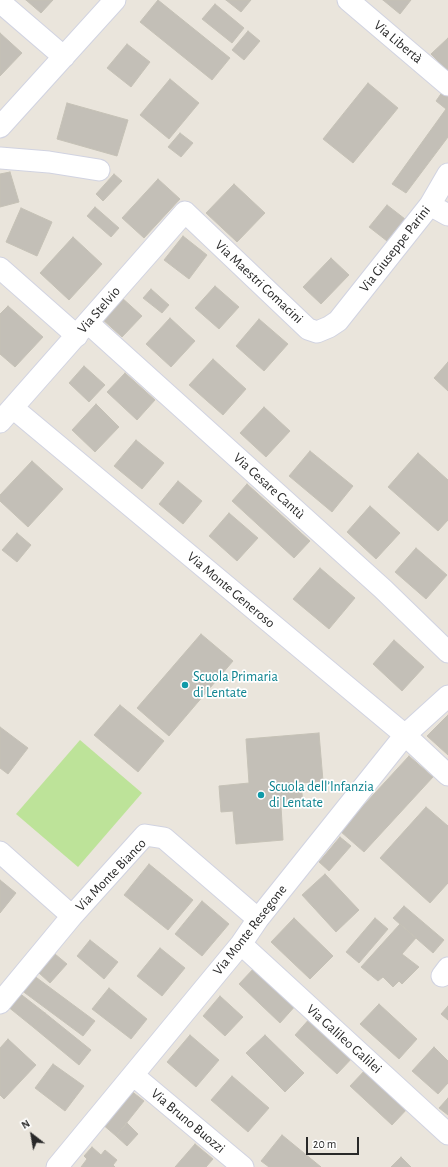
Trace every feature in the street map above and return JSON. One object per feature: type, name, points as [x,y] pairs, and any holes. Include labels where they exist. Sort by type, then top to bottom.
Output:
[{"type":"street","points":[[0,127],[115,0]]},
{"type":"street","name":"Via Libertà","points":[[348,0],[448,85]]},
{"type":"street","points":[[0,2],[64,57]]},
{"type":"street","points":[[0,158],[49,162],[99,170]]},
{"type":"street","name":"Via Giuseppe Parini","points":[[338,321],[430,205],[448,174]]},
{"type":"street","points":[[430,205],[448,216]]},
{"type":"street","name":"Via Maestri Comacini","points":[[185,212],[308,328],[317,332],[338,321]]},
{"type":"street","name":"Via Stelvio","points":[[6,415],[185,212]]},
{"type":"street","name":"Via Cesare Cantù","points":[[0,268],[82,329],[383,589],[448,652]]},
{"type":"street","name":"Via Monte Generoso","points":[[6,415],[405,735],[448,775]]},
{"type":"street","name":"Via Monte Resegone","points":[[57,1167],[241,944],[258,919],[405,735],[448,696]]},
{"type":"street","name":"Via Monte Bianco","points":[[0,1004],[72,916],[145,836],[164,838],[258,919]]},
{"type":"street","points":[[0,852],[72,916]]},
{"type":"street","name":"Via Galileo Galilei","points":[[241,944],[448,1134]]},
{"type":"street","name":"Via Bruno Buozzi","points":[[133,1075],[243,1167]]},
{"type":"green space","points":[[80,740],[142,793],[78,867],[16,814]]},
{"type":"building","points":[[26,0],[53,0],[41,13]]},
{"type":"building","points":[[158,0],[230,58],[212,80],[140,22]]},
{"type":"building","points":[[226,0],[251,0],[241,12]]},
{"type":"building","points":[[383,0],[411,0],[400,14]]},
{"type":"building","points":[[215,4],[244,28],[232,43],[202,19]]},
{"type":"building","points":[[248,31],[260,41],[244,60],[232,50]]},
{"type":"building","points":[[0,33],[22,53],[0,76]]},
{"type":"building","points":[[448,38],[448,71],[431,54]]},
{"type":"building","points":[[127,44],[150,62],[131,87],[107,68]]},
{"type":"building","points":[[170,79],[199,103],[169,139],[140,115]]},
{"type":"building","points":[[368,83],[398,108],[353,163],[323,139]]},
{"type":"building","points":[[445,88],[448,91],[448,137],[406,193],[392,184],[446,109],[436,101]]},
{"type":"building","points":[[67,103],[128,120],[117,156],[57,139]]},
{"type":"building","points":[[180,133],[193,143],[181,157],[168,147]]},
{"type":"building","points":[[10,172],[19,202],[0,207],[0,174]]},
{"type":"building","points":[[114,174],[122,181],[103,201],[96,194]]},
{"type":"building","points":[[158,179],[180,199],[144,238],[122,218]]},
{"type":"building","points":[[234,184],[265,213],[237,242],[206,213]]},
{"type":"building","points":[[387,205],[405,219],[387,241],[369,227]]},
{"type":"building","points":[[95,207],[119,228],[111,237],[87,216]]},
{"type":"building","points":[[21,208],[52,222],[37,256],[6,242]]},
{"type":"building","points":[[183,236],[207,255],[189,279],[164,260]]},
{"type":"building","points":[[73,237],[102,264],[69,300],[40,273]]},
{"type":"building","points":[[331,258],[349,275],[321,304],[303,287]]},
{"type":"building","points":[[215,286],[239,307],[219,329],[195,308]]},
{"type":"building","points":[[151,289],[169,305],[162,313],[143,298]]},
{"type":"building","points":[[121,297],[142,316],[122,337],[101,318]]},
{"type":"building","points":[[8,306],[43,337],[15,367],[0,354],[0,314]]},
{"type":"building","points":[[170,318],[195,341],[171,367],[146,344]]},
{"type":"building","points":[[259,319],[288,344],[264,371],[236,346]]},
{"type":"building","points":[[213,359],[246,389],[223,415],[189,385]]},
{"type":"building","points":[[448,362],[448,391],[434,378]]},
{"type":"building","points":[[84,366],[105,385],[89,402],[69,383]]},
{"type":"building","points":[[125,373],[155,400],[137,420],[107,392]]},
{"type":"building","points":[[96,404],[119,427],[95,452],[72,430]]},
{"type":"building","points":[[264,407],[290,431],[266,457],[240,433]]},
{"type":"building","points":[[136,440],[164,463],[142,489],[114,466]]},
{"type":"building","points":[[310,451],[353,486],[332,512],[289,476]]},
{"type":"building","points":[[418,453],[448,480],[448,520],[438,531],[388,487]]},
{"type":"building","points":[[32,461],[63,489],[28,527],[0,501],[0,495]]},
{"type":"building","points":[[178,481],[202,501],[183,524],[159,504]]},
{"type":"building","points":[[247,484],[310,541],[294,558],[232,501]]},
{"type":"building","points":[[370,506],[400,533],[376,559],[347,532]]},
{"type":"building","points":[[229,513],[258,538],[237,561],[209,536]]},
{"type":"building","points":[[17,533],[31,545],[17,562],[2,550]]},
{"type":"building","points":[[416,548],[447,575],[426,599],[395,572]]},
{"type":"building","points":[[320,568],[355,598],[329,629],[293,599]]},
{"type":"building","name":"Scuola Primaria di Lentate","points":[[201,634],[233,661],[169,736],[137,708]]},
{"type":"building","points":[[394,640],[424,667],[402,691],[373,664]]},
{"type":"building","points":[[120,705],[164,741],[138,772],[94,735]]},
{"type":"building","points":[[448,715],[448,755],[427,736]]},
{"type":"building","points":[[0,727],[28,748],[8,774],[0,768]]},
{"type":"building","name":"Scuola dell’Infanzia di Lentate","points":[[319,733],[323,781],[301,783],[303,804],[281,806],[283,840],[236,844],[233,811],[221,812],[219,786],[249,783],[246,739]]},
{"type":"building","points":[[409,756],[433,777],[364,852],[340,831]]},
{"type":"building","points":[[426,807],[448,826],[448,883],[430,903],[380,858]]},
{"type":"building","points":[[340,837],[351,846],[329,871],[319,862]]},
{"type":"building","points":[[149,864],[193,900],[168,930],[124,895]]},
{"type":"building","points":[[325,874],[359,910],[336,932],[302,895]]},
{"type":"building","points":[[0,880],[16,893],[0,913]]},
{"type":"building","points":[[202,901],[229,924],[202,956],[175,934]]},
{"type":"building","points":[[404,906],[444,940],[433,953],[393,918]]},
{"type":"building","points":[[294,918],[333,956],[310,979],[271,942]]},
{"type":"building","points":[[375,918],[388,929],[359,963],[346,952]]},
{"type":"building","points":[[400,924],[416,938],[402,954],[419,967],[402,984],[399,981],[393,987],[383,977],[378,981],[361,967]]},
{"type":"building","points":[[90,940],[118,962],[104,979],[77,956]]},
{"type":"building","points":[[160,948],[185,968],[162,996],[137,976]]},
{"type":"building","points":[[55,954],[67,964],[50,983],[39,973]]},
{"type":"building","points":[[256,966],[297,1004],[280,1023],[239,984]]},
{"type":"building","points":[[33,975],[95,1021],[83,1036],[21,990]]},
{"type":"building","points":[[109,988],[147,1019],[131,1039],[92,1009]]},
{"type":"building","points":[[18,992],[45,1013],[33,1027],[7,1006]]},
{"type":"building","points":[[220,996],[243,1017],[225,1036],[203,1016]]},
{"type":"building","points":[[379,1004],[417,1039],[399,1059],[360,1024]]},
{"type":"building","points":[[448,1006],[448,1020],[441,1014]]},
{"type":"building","points":[[45,1013],[91,1050],[79,1065],[33,1027]]},
{"type":"building","points":[[312,1016],[355,1055],[337,1074],[295,1035]]},
{"type":"building","points":[[190,1035],[219,1060],[196,1087],[167,1062]]},
{"type":"building","points":[[265,1035],[304,1073],[285,1092],[246,1053]]},
{"type":"building","points":[[8,1039],[36,1065],[4,1099],[0,1095],[0,1048]]},
{"type":"building","points":[[434,1047],[448,1061],[448,1083],[438,1094],[412,1071]]},
{"type":"building","points":[[53,1064],[84,1086],[65,1111],[35,1088]]},
{"type":"building","points":[[367,1068],[409,1107],[392,1125],[350,1086]]},
{"type":"building","points":[[232,1076],[269,1108],[248,1132],[211,1100]]},
{"type":"building","points":[[130,1090],[144,1101],[116,1136],[101,1123]]},
{"type":"building","points":[[448,1098],[448,1115],[439,1108]]},
{"type":"building","points":[[127,1123],[138,1134],[127,1146],[116,1136]]},
{"type":"building","points":[[282,1135],[321,1167],[269,1167],[261,1161]]},
{"type":"building","points":[[195,1144],[213,1159],[206,1167],[175,1167]]},
{"type":"building","points":[[92,1147],[101,1155],[105,1150],[117,1160],[113,1165],[115,1167],[81,1167],[87,1159],[84,1156]]},
{"type":"building","points":[[401,1157],[411,1167],[391,1167]]},
{"type":"place","name":"Scuola Primaria di Lentate","points":[[185,685]]},
{"type":"place","name":"Scuola dell’Infanzia di Lentate","points":[[261,795]]}]
